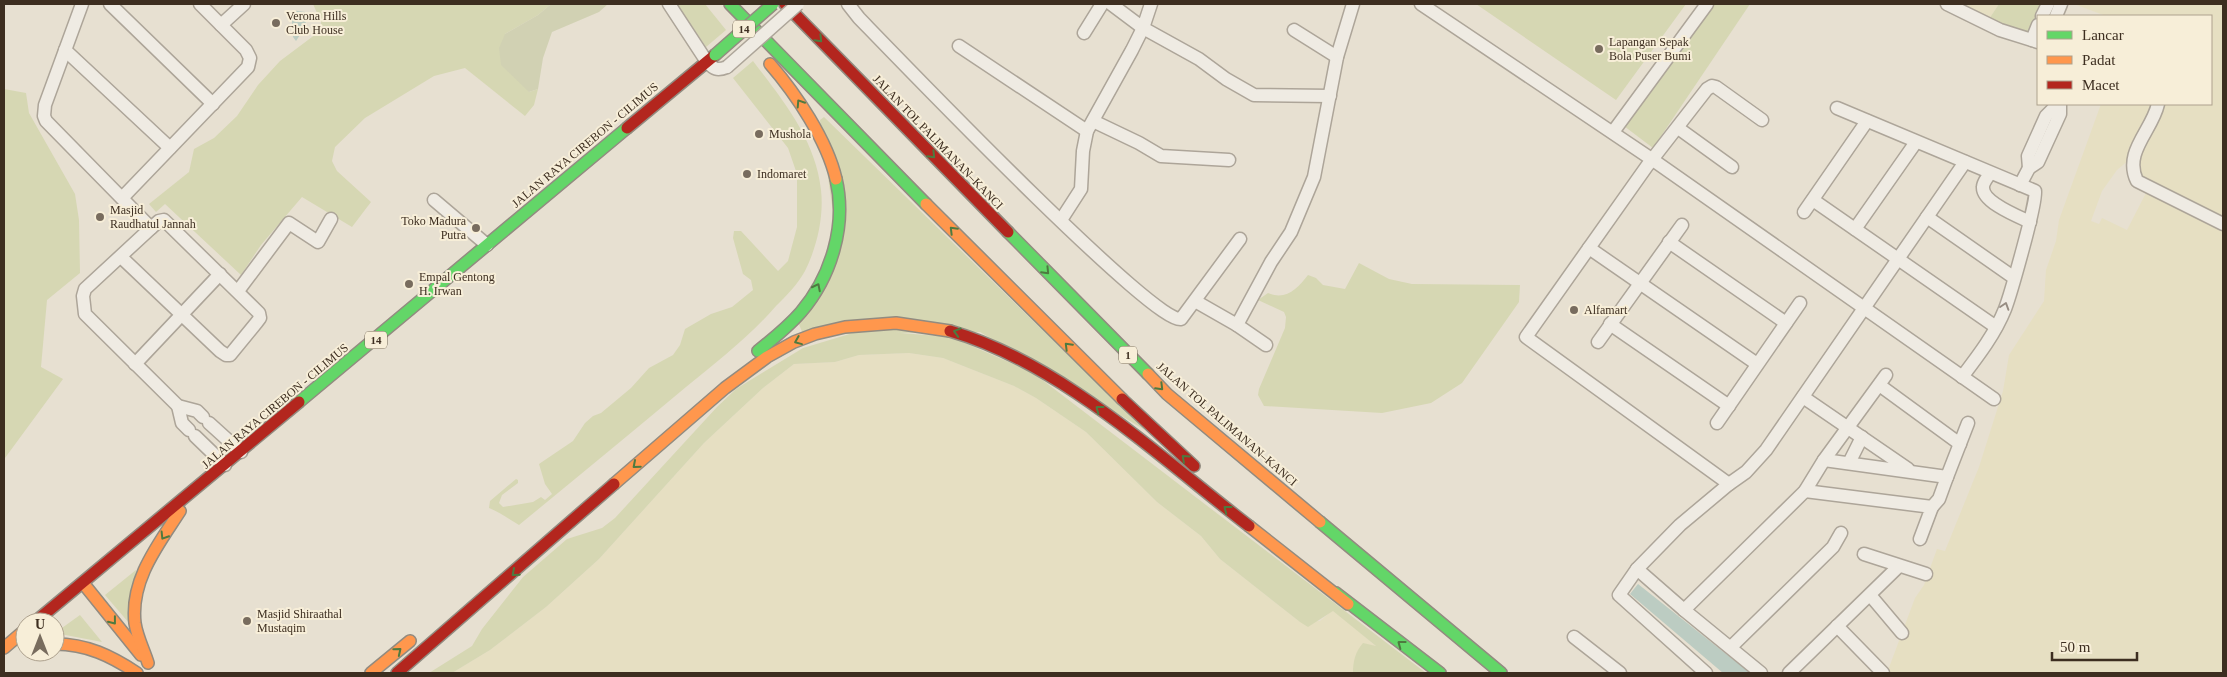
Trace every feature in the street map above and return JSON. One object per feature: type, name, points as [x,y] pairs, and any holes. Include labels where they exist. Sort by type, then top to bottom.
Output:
[{"type":"highway","points":[[569,507],[781,332],[811,298],[827,268],[837,239],[840,198],[836,174],[810,120],[784,79],[716,4]]},
{"type":"highway","points":[[730,4],[1143,420],[1348,604]]},
{"type":"highway","name":"14","points":[[711,58],[773,4]]},
{"type":"highway","name":"JALAN TOL PALIMANAN–KANCI","points":[[785,4],[1167,394],[1501,673]]},
{"type":"highway","name":"JALAN RAYA CIREBON - CILIMUS","points":[[50,612],[74,596],[83,583],[711,58]]},
{"type":"highway","points":[[397,673],[725,388],[759,362],[794,342],[832,329],[870,323],[910,323],[952,330],[980,339],[1034,365],[1099,409],[1348,604],[1440,673]]},
{"type":"highway","points":[[148,663],[135,624],[134,609],[137,589],[145,568],[190,494]]},
{"type":"highway","points":[[83,583],[129,642],[157,673]]},
{"type":"highway","points":[[371,673],[419,634]]},
{"type":"highway","points":[[4,648],[15,639]]},
{"type":"highway","points":[[65,644],[80,644],[93,647],[118,659],[137,673]]},
{"type":"highway","points":[[114,644],[137,673]]},
{"type":"street","points":[[82,4],[45,105],[46,121],[148,225]]},
{"type":"street","points":[[110,4],[213,104]]},
{"type":"street","points":[[126,202],[170,148],[244,72],[250,62],[246,50],[200,4]]},
{"type":"street","points":[[221,25],[244,4]]},
{"type":"street","points":[[669,4],[711,58],[714,69],[720,70],[726,67],[798,4]]},
{"type":"street","points":[[848,4],[859,18],[1001,164],[1106,264],[1163,312],[1178,320],[1195,301],[1240,239]]},
{"type":"street","points":[[1084,33],[1102,4]]},
{"type":"street","points":[[1111,4],[1143,28],[1199,59],[1226,79],[1254,95],[1330,96]]},
{"type":"street","points":[[1061,220],[1081,189],[1082,151],[1090,126],[1143,28],[1151,4]]},
{"type":"street","points":[[1237,325],[1300,214],[1315,174],[1337,57],[1353,4]]},
{"type":"street","points":[[1421,4],[1654,160],[1994,399]]},
{"type":"street","points":[[1612,132],[1707,4]]},
{"type":"street","points":[[1947,4],[2000,30],[2035,41]]},
{"type":"street","points":[[1294,30],[1337,57]]},
{"type":"street","points":[[959,46],[1090,126],[1139,143],[1161,156],[1229,160]]},
{"type":"street","points":[[65,50],[170,148]]},
{"type":"street","points":[[1729,484],[1526,337],[1706,89],[1712,86],[1718,89],[1762,120]]},
{"type":"street","points":[[2020,185],[2029,168],[2038,162],[2051,119],[2060,114],[2059,105]]},
{"type":"street","points":[[2158,105],[2134,152],[2133,173],[2137,181],[2223,224]]},
{"type":"street","points":[[1837,108],[2020,185],[2034,192],[2036,196],[2005,309],[1996,327],[1962,377]]},
{"type":"street","points":[[1804,212],[1868,121]]},
{"type":"street","points":[[1678,128],[1732,167]]},
{"type":"street","points":[[1856,229],[1916,142]]},
{"type":"street","points":[[1706,673],[1618,594],[1635,572],[1680,525],[1746,472],[1766,450],[1965,162]]},
{"type":"street","points":[[1990,173],[1983,184],[1987,199],[2030,222]]},
{"type":"street","points":[[434,200],[487,245]]},
{"type":"street","points":[[1813,200],[1996,327]]},
{"type":"street","points":[[1927,217],[2013,277]]},
{"type":"street","points":[[238,291],[290,223],[318,242],[331,219]]},
{"type":"street","points":[[121,257],[223,353],[230,355],[260,318],[256,309],[164,220],[148,225],[121,257],[85,289],[83,305],[85,314],[178,406],[197,411],[241,452]]},
{"type":"street","points":[[1598,342],[1682,225]]},
{"type":"street","points":[[1669,242],[1786,323]]},
{"type":"street","points":[[1589,248],[1757,364]]},
{"type":"street","points":[[135,364],[220,274]]},
{"type":"street","points":[[1195,301],[1237,325],[1266,345]]},
{"type":"street","points":[[1717,423],[1800,304]]},
{"type":"street","points":[[1610,324],[1729,406]]},
{"type":"street","points":[[1684,610],[1805,491],[1824,460],[1886,375]]},
{"type":"street","points":[[1878,387],[1882,387],[1960,444]]},
{"type":"street","points":[[1803,397],[1910,470]]},
{"type":"street","points":[[178,406],[182,423],[225,465]]},
{"type":"street","points":[[1920,539],[1932,507],[1939,499],[1968,423]]},
{"type":"street","points":[[1849,463],[1862,437]]},
{"type":"street","points":[[1824,460],[1910,470],[1947,477]]},
{"type":"street","points":[[1805,491],[1932,507]]},
{"type":"street","points":[[1731,647],[1833,546],[1841,533]]},
{"type":"street","points":[[1864,554],[1926,574]]},
{"type":"street","points":[[1796,671],[1837,626],[1899,566]]},
{"type":"street","points":[[1635,572],[1731,647],[1761,673]]},
{"type":"street","points":[[1870,595],[1902,633]]},
{"type":"street","points":[[1837,626],[1883,673]]},
{"type":"street","points":[[1574,637],[1620,673]]},
{"type":"shaded area","points":[[1954,4],[1999,4],[1989,19]]},
{"type":"shaded area","points":[[2074,4],[2223,4],[2223,219],[2150,183],[2139,172],[2136,163],[2162,105],[2212,105],[2212,15],[2103,15]]},
{"type":"shaded area","points":[[291,10],[305,12],[306,26],[296,41],[293,37]]},
{"type":"shaded area","points":[[2101,105],[2152,105],[2134,138],[2129,160],[2117,170],[2102,191],[2091,221],[2099,224],[2102,218],[2127,230],[2148,189],[2223,229],[2223,673],[1887,673],[1915,598],[1924,585],[1937,549],[1945,551],[1979,467],[2003,391],[2009,355],[2044,301],[2046,270],[2056,241],[2059,220]]},
{"type":"shaded area","points":[[909,353],[943,358],[1014,386],[1036,398],[1086,432],[1157,502],[1201,536],[1220,559],[1300,622],[1320,621],[1333,610],[1377,647],[1353,673],[452,673],[490,650],[546,607],[599,559],[704,443],[763,388],[794,364],[835,362],[859,355]]},
{"type":"shaded area","points":[[1638,584],[1750,673],[1723,673],[1630,594]]},
{"type":"green space","points":[[313,4],[551,4],[538,15],[505,34],[529,92],[538,89],[534,105],[525,116],[465,68],[434,76],[365,118],[335,147],[332,161],[337,171],[371,202],[352,227],[302,197],[261,245],[241,275],[165,204],[156,212],[149,204],[189,172],[194,149],[214,138],[237,116],[258,85],[280,61],[320,31],[321,22]]},
{"type":"green space","points":[[551,4],[608,4],[599,12],[552,32],[543,58],[538,89],[529,92],[501,65],[499,48],[505,34],[538,15]]},
{"type":"green space","points":[[677,4],[705,4],[726,30],[706,47]]},
{"type":"green space","name":"Lapangan Sepak Bola Puser Bumi","points":[[1476,4],[1686,4],[1616,100]]},
{"type":"green space","points":[[1711,4],[1750,4],[1653,148],[1624,126]]},
{"type":"green space","points":[[1999,4],[2043,4],[2030,35],[1989,19]]},
{"type":"green space","points":[[753,61],[796,121],[805,137],[818,172],[822,200],[820,221],[813,252],[805,271],[788,294],[733,348],[519,525],[489,508],[490,501],[516,479],[518,483],[502,495],[499,503],[503,507],[533,502],[541,497],[545,500],[552,494],[545,484],[539,464],[573,441],[585,423],[593,416],[601,413],[631,388],[649,368],[673,355],[680,345],[685,329],[711,314],[732,307],[753,290],[751,280],[743,274],[733,238],[734,231],[741,231],[778,271],[788,261],[797,227],[797,174],[788,148],[733,78]]},
{"type":"green space","points":[[4,89],[26,93],[29,113],[75,194],[79,220],[80,273],[47,300],[41,367],[63,379],[5,458],[4,457]]},
{"type":"green space","points":[[824,117],[1145,430],[980,332],[803,334],[798,322],[839,255],[820,120]]},
{"type":"green space","points":[[1359,263],[1389,279],[1412,284],[1520,285],[1519,302],[1462,383],[1431,403],[1382,413],[1264,406],[1258,395],[1259,389],[1285,328],[1286,317],[1284,312],[1258,300],[1268,293],[1280,295],[1291,292],[1308,275],[1316,278],[1323,285],[1345,289]]},
{"type":"green space","points":[[863,330],[951,337],[1032,372],[1426,673],[1353,673],[1355,657],[1363,643],[1376,646],[1333,611],[1308,627],[1300,622],[1220,559],[1201,536],[1157,502],[1086,432],[1036,398],[1014,386],[943,358],[909,353],[859,355],[835,362],[794,364],[763,388],[704,443],[599,559],[546,607],[490,650],[452,673],[429,673],[472,646],[482,629],[523,577],[567,539],[602,528],[615,518],[717,407],[736,389],[803,348]]},
{"type":"green space","points":[[136,570],[129,623],[105,595]]},
{"type":"green space","points":[[80,615],[102,642],[65,635],[65,626]]},
{"type":"traffic: fast","points":[[730,4],[926,204]]},
{"type":"traffic: fast","points":[[715,55],[773,4]]},
{"type":"traffic: fast","points":[[299,402],[627,128]]},
{"type":"traffic: fast","points":[[758,351],[786,328],[801,312],[821,283],[834,250],[838,232],[839,196],[836,179]]},
{"type":"traffic: fast","points":[[1008,232],[1148,374]]},
{"type":"traffic: fast","points":[[1320,522],[1501,673]]},
{"type":"traffic: fast","points":[[1336,593],[1440,673]]},
{"type":"traffic: slow","points":[[770,64],[800,103],[818,133],[832,164],[836,179]]},
{"type":"traffic: slow","points":[[926,204],[1122,399]]},
{"type":"traffic: slow","points":[[614,484],[725,388],[767,357],[794,342],[815,334],[845,327],[896,323],[950,331]]},
{"type":"traffic: slow","points":[[1148,374],[1167,394],[1320,522]]},
{"type":"traffic: slow","points":[[148,663],[135,623],[137,592],[147,564],[180,511]]},
{"type":"traffic: slow","points":[[1249,526],[1348,604]]},
{"type":"traffic: slow","points":[[83,583],[141,655]]},
{"type":"traffic: slow","points":[[4,648],[15,639]]},
{"type":"traffic: slow","points":[[371,673],[410,641]]},
{"type":"traffic: slow","points":[[65,645],[78,646],[98,652],[118,661],[137,673]]},
{"type":"traffic: jam","points":[[785,4],[1008,232]]},
{"type":"traffic: jam","points":[[627,128],[715,55]]},
{"type":"traffic: jam","points":[[950,331],[991,346],[1031,365],[1069,388],[1144,442],[1249,526]]},
{"type":"traffic: jam","points":[[1122,399],[1194,466]]},
{"type":"traffic: jam","points":[[47,612],[299,402]]},
{"type":"traffic: jam","points":[[397,673],[614,484]]},
{"type":"place","name":"Verona Hills Club House","points":[[276,23]]},
{"type":"place","name":"Lapangan Sepak Bola Puser Bumi","points":[[1599,49]]},
{"type":"place","name":"Mushola","points":[[759,134]]},
{"type":"place","name":"Indomaret","points":[[747,174]]},
{"type":"place","name":"Masjid Raudhatul Jannah","points":[[100,217]]},
{"type":"place","name":"Toko Madura Putra","points":[[476,228]]},
{"type":"place","name":"Empal Gentong H. Irwan","points":[[409,284]]},
{"type":"place","name":"Alfamart","points":[[1574,310]]},
{"type":"place","name":"Masjid Shiraathal Mustaqim","points":[[247,621]]}]
